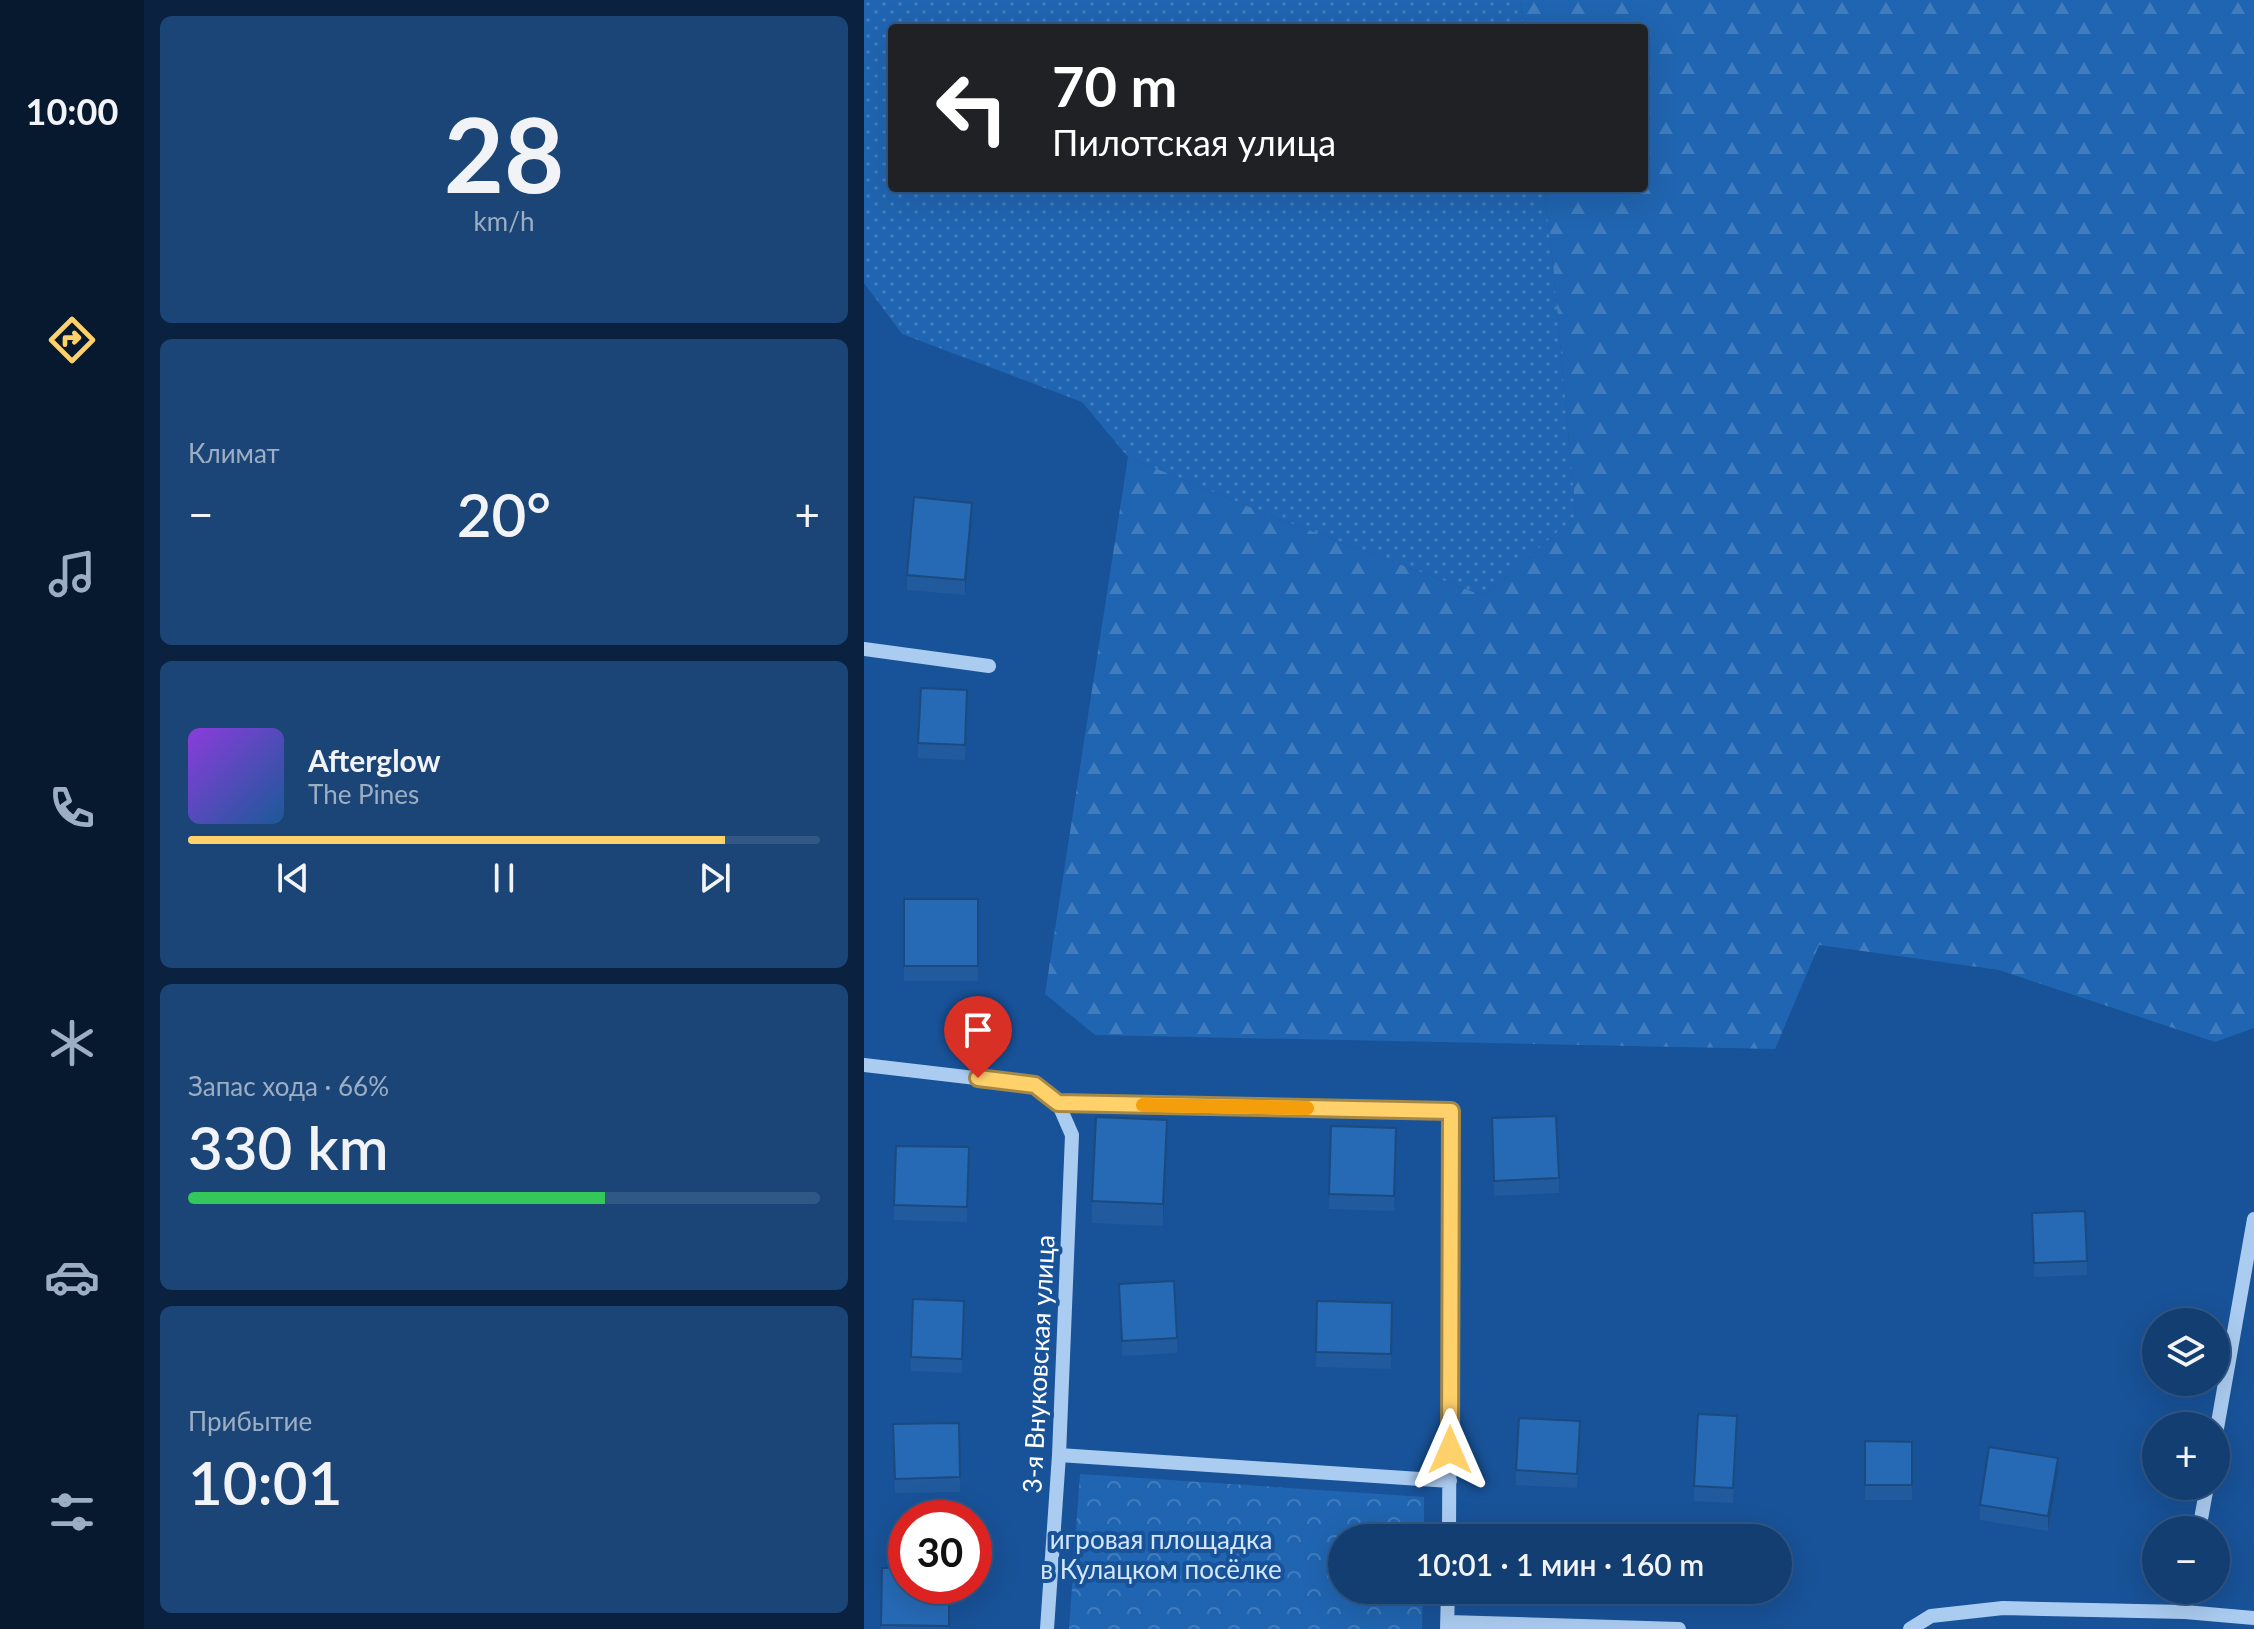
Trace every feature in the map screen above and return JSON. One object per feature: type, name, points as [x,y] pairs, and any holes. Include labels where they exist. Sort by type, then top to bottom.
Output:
[{"type":"street","points":[[864,649],[989,666]]},
{"type":"street","points":[[864,1065],[1035,1085],[1058,1103],[1451,1111],[1449,1524]]},
{"type":"street","name":"3-я Внуковская улица","points":[[1047,1629],[1059,1455],[1072,1135],[1058,1103]]},
{"type":"street","points":[[2220,1412],[2254,1219]]},
{"type":"street","points":[[1059,1455],[1450,1481]]},
{"type":"street","points":[[1448,1604],[1448,1626],[1679,1629]]},
{"type":"street","points":[[2185,1612],[2186,1604]]},
{"type":"street","points":[[1910,1629],[1931,1616],[2003,1608],[2185,1612],[2254,1618]]},
{"type":"green space","points":[[864,0],[1520,0],[1523,24],[888,24],[888,192],[1544,192],[1576,516],[1484,596],[1274,517],[1128,457],[1082,402],[902,334],[864,283]]},
{"type":"green space","points":[[1520,0],[2254,0],[2254,1028],[2215,1042],[1999,970],[1819,945],[1775,1049],[1095,1035],[1045,994],[1128,457],[1274,517],[1484,596],[1576,516],[1544,192],[1648,192],[1648,24],[1523,24]]},
{"type":"green space","name":"игровая площадка в Кулацком посёлке","points":[[1080,1474],[1424,1497],[1424,1524],[1328,1524],[1328,1604],[1423,1604],[1422,1629],[1069,1629]]},
{"type":"building","points":[[914,497],[972,503],[965,580],[907,575]]},
{"type":"building","points":[[921,688],[967,690],[965,745],[918,743]]},
{"type":"building","points":[[904,899],[978,899],[978,966],[904,966]]},
{"type":"building","points":[[1556,1116],[1559,1178],[1494,1181],[1492,1118]]},
{"type":"building","points":[[1096,1117],[1167,1120],[1163,1204],[1092,1201]]},
{"type":"building","points":[[1331,1126],[1396,1128],[1394,1196],[1329,1194]]},
{"type":"building","points":[[896,1146],[969,1147],[967,1207],[894,1205]]},
{"type":"building","points":[[2085,1211],[2087,1261],[2034,1263],[2032,1213]]},
{"type":"building","points":[[1174,1281],[1177,1338],[1122,1341],[1119,1284]]},
{"type":"building","points":[[913,1299],[964,1301],[962,1359],[911,1357]]},
{"type":"building","points":[[1317,1301],[1392,1303],[1391,1354],[1316,1352]]},
{"type":"building","points":[[1698,1414],[1737,1416],[1733,1488],[1694,1486]]},
{"type":"building","points":[[1519,1418],[1580,1421],[1577,1474],[1516,1470]]},
{"type":"building","points":[[959,1423],[960,1477],[895,1479],[893,1424]]},
{"type":"building","points":[[1865,1441],[1912,1442],[1912,1485],[1865,1485]]},
{"type":"building","points":[[1989,1447],[2058,1458],[2048,1516],[1980,1505]]},
{"type":"building","points":[[882,1568],[888,1568],[888,1604],[949,1604],[949,1626],[881,1625]]},
{"type":"slow traffic","points":[[1143,1105],[1307,1108]]},
{"type":"route","points":[[978,1078],[1035,1085],[1058,1103],[1451,1111],[1450,1450]]}]
